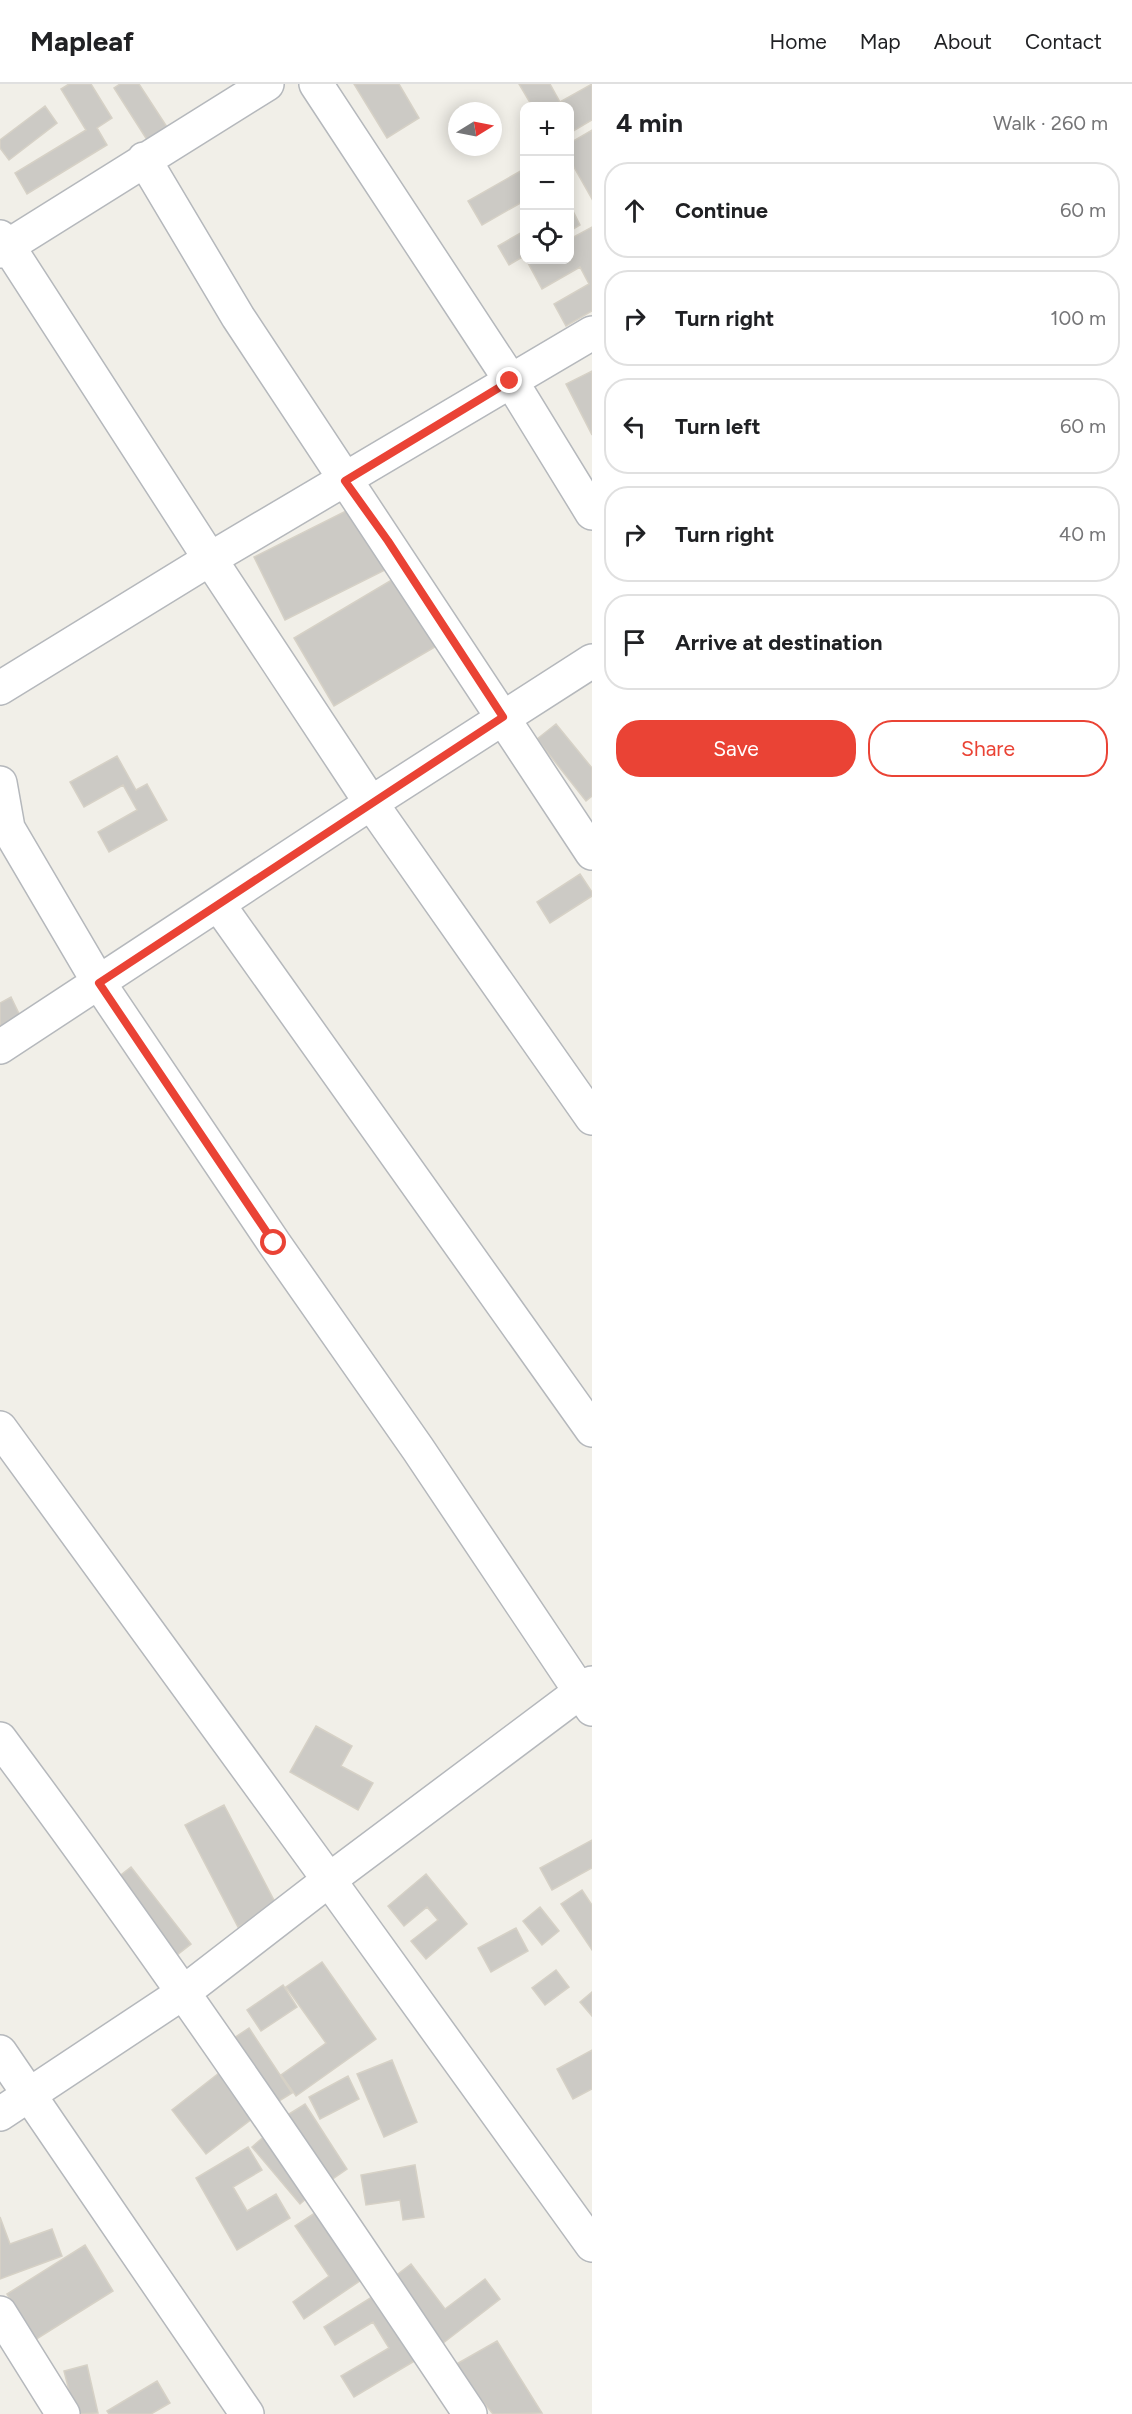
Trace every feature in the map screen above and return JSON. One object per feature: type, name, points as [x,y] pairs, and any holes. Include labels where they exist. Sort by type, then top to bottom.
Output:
[{"type":"street","points":[[267,84],[3,245],[370,803],[592,1118]]},
{"type":"street","points":[[316,84],[510,381],[592,513]]},
{"type":"street","points":[[144,159],[238,317],[592,853]]},
{"type":"street","points":[[0,688],[210,559],[592,333]]},
{"type":"street","points":[[0,1047],[370,803],[592,661]]},
{"type":"street","points":[[0,783],[4,826],[99,983],[274,1243],[588,1695],[329,1880],[184,1992],[0,2114]]},
{"type":"street","points":[[218,904],[592,1430]]},
{"type":"street","points":[[0,1428],[592,2245]]},
{"type":"street","points":[[0,1739],[110,1887],[184,1992],[470,2414]]},
{"type":"street","points":[[0,2052],[247,2414]]},
{"type":"street","points":[[0,2313],[63,2414]]},
{"type":"building","points":[[69,84],[91,84],[112,118],[97,128],[107,145],[27,194],[15,173],[86,130],[61,89]]},
{"type":"building","points":[[120,84],[139,84],[169,130],[149,143],[114,88]]},
{"type":"building","points":[[354,84],[399,84],[419,118],[387,138]]},
{"type":"building","points":[[519,84],[550,84],[560,102],[530,102]]},
{"type":"building","points":[[592,84],[592,120],[574,131],[574,102],[560,102]]},
{"type":"building","points":[[45,106],[57,123],[9,160],[0,148],[0,140]]},
{"type":"building","points":[[592,130],[592,199],[574,167],[574,141]]},
{"type":"building","points":[[520,171],[520,203],[482,225],[468,201]]},
{"type":"building","points":[[574,213],[580,225],[574,229]]},
{"type":"building","points":[[592,227],[592,311],[566,326],[554,304],[589,284],[580,267],[542,289],[529,264],[574,264],[574,237]]},
{"type":"building","points":[[520,233],[520,258],[509,265],[498,246]]},
{"type":"building","points":[[592,371],[592,435],[566,384]]},
{"type":"building","points":[[356,506],[387,569],[285,620],[254,557]]},
{"type":"building","points":[[400,575],[440,644],[334,706],[294,638]]},
{"type":"building","points":[[556,724],[592,768],[592,796],[586,801],[537,739]]},
{"type":"building","points":[[117,756],[136,790],[147,784],[167,820],[109,852],[98,832],[137,810],[123,785],[84,807],[70,782]]},
{"type":"building","points":[[580,874],[592,892],[592,896],[550,923],[537,902]]},
{"type":"building","points":[[11,997],[23,1022],[0,1034],[0,1003]]},
{"type":"building","points":[[316,1726],[352,1746],[341,1766],[373,1783],[358,1810],[290,1772]]},
{"type":"building","points":[[224,1805],[277,1906],[238,1927],[185,1825]]},
{"type":"building","points":[[592,1840],[592,1868],[552,1890],[540,1868]]},
{"type":"building","points":[[131,1867],[191,1944],[172,1959],[112,1882]]},
{"type":"building","points":[[426,1874],[467,1924],[426,1959],[411,1941],[438,1920],[427,1907],[404,1926],[388,1906]]},
{"type":"building","points":[[582,1890],[592,1905],[592,1950],[561,1904]]},
{"type":"building","points":[[540,1907],[559,1931],[542,1945],[523,1921]]},
{"type":"building","points":[[516,1928],[528,1951],[491,1972],[478,1948]]},
{"type":"building","points":[[322,1962],[376,2039],[296,2096],[281,2075],[326,2043],[286,1987]]},
{"type":"building","points":[[556,1970],[569,1987],[545,2005],[532,1988]]},
{"type":"building","points":[[283,1985],[297,2007],[261,2031],[247,2010]]},
{"type":"building","points":[[592,1992],[592,2016],[580,2002]]},
{"type":"building","points":[[249,2028],[292,2093],[271,2106],[228,2042]]},
{"type":"building","points":[[592,2050],[592,2089],[573,2099],[557,2069]]},
{"type":"building","points":[[392,2060],[417,2122],[384,2137],[357,2074]]},
{"type":"building","points":[[219,2073],[253,2118],[206,2154],[172,2110]]},
{"type":"building","points":[[348,2076],[359,2099],[320,2119],[309,2097]]},
{"type":"building","points":[[305,2104],[347,2169],[324,2185],[281,2119]]},
{"type":"building","points":[[267,2134],[315,2191],[300,2204],[252,2147]]},
{"type":"building","points":[[248,2147],[262,2170],[233,2187],[247,2211],[276,2194],[290,2218],[237,2250],[196,2178]]},
{"type":"building","points":[[415,2165],[424,2217],[403,2220],[400,2200],[366,2205],[361,2175]]},
{"type":"building","points":[[324,2207],[370,2274],[304,2319],[293,2302],[329,2276],[295,2226]]},
{"type":"building","points":[[0,2217],[10,2244],[52,2229],[62,2256],[0,2279]]},
{"type":"building","points":[[85,2245],[113,2291],[35,2340],[7,2294]]},
{"type":"building","points":[[411,2264],[445,2309],[485,2279],[500,2299],[438,2347],[389,2281]]},
{"type":"building","points":[[383,2290],[423,2356],[354,2397],[341,2376],[389,2348],[373,2322],[335,2345],[324,2327]]},
{"type":"building","points":[[497,2341],[542,2413],[493,2414],[453,2366]]},
{"type":"building","points":[[87,2365],[98,2413],[75,2414],[64,2371]]},
{"type":"building","points":[[157,2381],[170,2403],[151,2414],[109,2414],[107,2411]]},
{"type":"route","points":[[274,1243],[99,983],[503,717],[388,541],[345,481],[510,381]]}]
